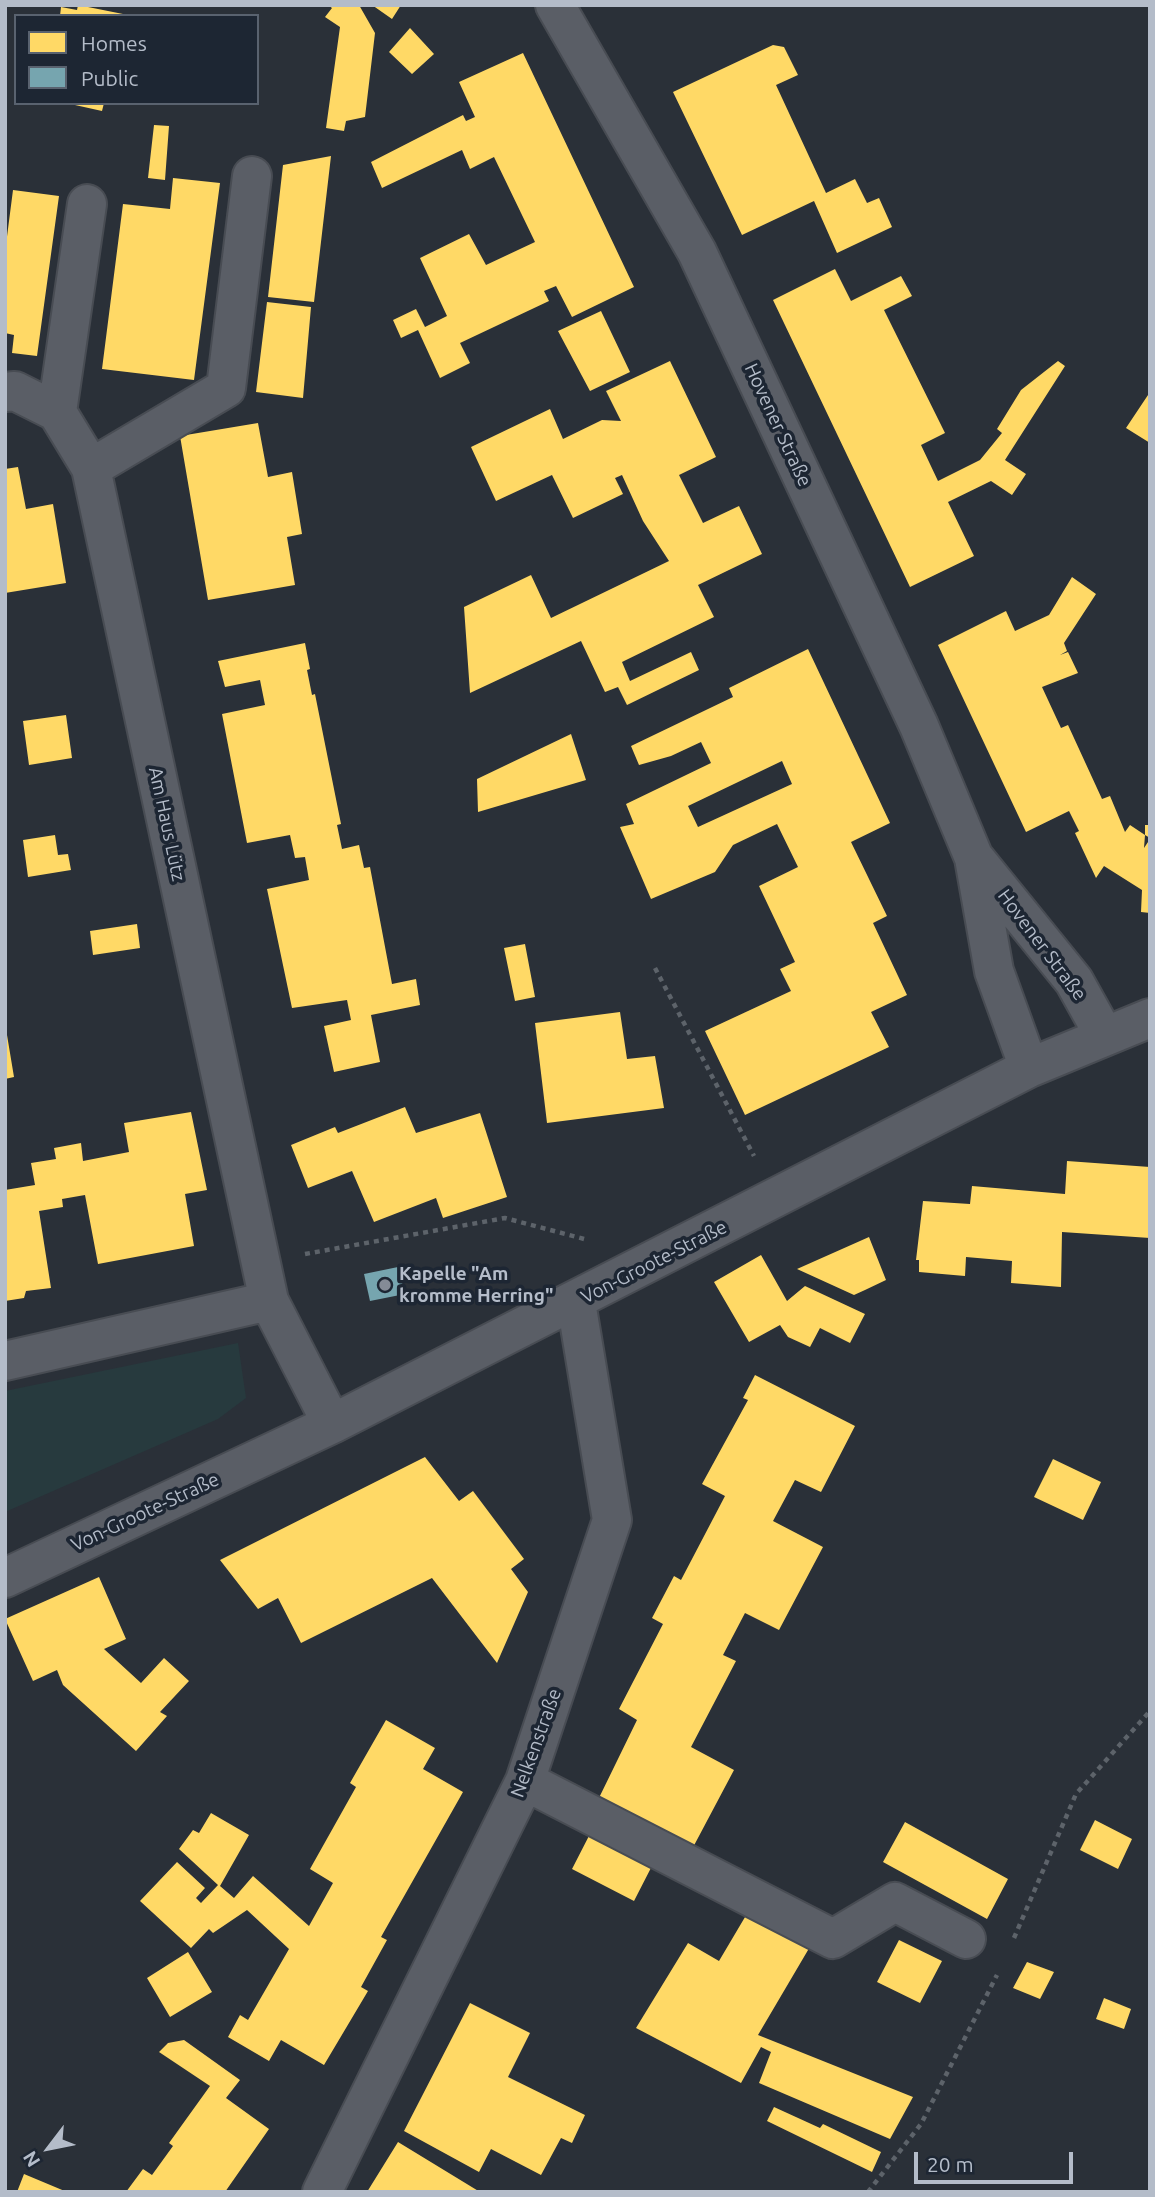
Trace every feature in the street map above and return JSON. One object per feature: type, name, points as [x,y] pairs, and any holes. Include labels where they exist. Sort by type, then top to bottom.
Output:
[{"type":"street","name":"Hovener Straße","points":[[555,5],[697,252],[919,726],[974,858],[993,971],[1030,1068]]},
{"type":"street","points":[[91,468],[226,388],[252,176]]},
{"type":"street","points":[[5,392],[15,391],[57,412],[88,204]]},
{"type":"street","name":"Am Haus Lütz","points":[[57,412],[91,468],[269,1301],[332,1424]]},
{"type":"street","name":"Hovener Straße","points":[[974,858],[1074,981],[1104,1035]]},
{"type":"street","name":"Von-Groote-Straße","points":[[5,1578],[332,1424],[576,1302],[1030,1068],[1150,1018]]},
{"type":"street","points":[[5,1361],[269,1301]]},
{"type":"street","name":"Nelkenstraße","points":[[322,2192],[526,1782],[612,1520],[576,1302]]},
{"type":"street","points":[[526,1782],[833,1939],[895,1902],[966,1939]]},
{"type":"path","points":[[656,968],[777,1199]]},
{"type":"path","points":[[260,1262],[505,1218],[660,1258]]},
{"type":"green space","points":[[238,1343],[246,1398],[218,1419],[5,1512],[5,1391]]},
{"type":"building: Homes","points":[[78,5],[123,14],[60,14],[61,7],[77,10]]},
{"type":"building: Homes","points":[[328,5],[359,5],[375,33],[365,117],[346,121],[344,131],[326,128],[340,27],[325,17],[332,8]]},
{"type":"building: Homes","points":[[372,5],[401,5],[392,19]]},
{"type":"building: Homes","points":[[410,28],[434,54],[412,74],[389,52]]},
{"type":"building: Homes","points":[[773,45],[784,47],[798,75],[776,85],[826,193],[855,179],[867,203],[879,198],[892,227],[837,253],[814,201],[742,235],[673,92]]},
{"type":"building: Homes","points":[[523,53],[634,287],[572,317],[556,286],[544,291],[549,301],[460,343],[470,363],[440,378],[418,330],[401,338],[393,320],[416,309],[425,327],[447,316],[420,258],[469,234],[486,265],[535,242],[494,157],[470,169],[462,150],[382,188],[371,162],[463,115],[466,121],[475,117],[459,82]]},
{"type":"building: Homes","points":[[75,105],[104,105],[102,111]]},
{"type":"building: Homes","points":[[154,125],[169,126],[165,180],[148,178]]},
{"type":"building: Homes","points":[[331,156],[314,302],[268,297],[283,165]]},
{"type":"building: Homes","points":[[173,178],[220,183],[194,380],[102,369],[123,204],[170,209]]},
{"type":"building: Homes","points":[[13,190],[59,196],[37,356],[12,353],[14,335],[5,333],[5,252]]},
{"type":"building: Homes","points":[[835,269],[851,301],[901,276],[912,296],[884,310],[945,433],[921,445],[938,481],[980,460],[1002,433],[997,429],[1021,390],[1058,361],[1065,366],[1005,460],[1026,474],[1012,495],[991,481],[948,502],[974,556],[910,587],[773,300]]},
{"type":"building: Homes","points":[[267,302],[311,307],[303,398],[256,392]]},
{"type":"building: Homes","points":[[601,311],[630,372],[590,391],[558,331]]},
{"type":"building: Homes","points":[[670,361],[716,457],[679,475],[703,523],[739,506],[762,554],[698,585],[714,617],[622,662],[630,681],[691,652],[699,670],[627,705],[618,687],[605,692],[581,641],[470,693],[464,607],[531,575],[551,618],[669,561],[643,521],[622,475],[615,478],[623,494],[573,518],[552,475],[496,501],[471,447],[550,409],[563,439],[602,420],[621,421],[606,391]]},
{"type":"building: Homes","points":[[1150,392],[1150,443],[1126,428]]},
{"type":"building: Homes","points":[[258,423],[268,477],[292,472],[302,534],[287,537],[295,585],[208,600],[180,436]]},
{"type":"building: Homes","points":[[18,467],[26,509],[53,504],[66,583],[5,593],[5,469]]},
{"type":"building: Homes","points":[[1072,577],[1096,594],[1064,643],[1067,651],[1060,655],[1068,652],[1078,673],[1042,687],[1061,728],[1068,725],[1102,799],[1110,796],[1125,832],[1130,825],[1145,835],[1144,848],[1150,839],[1150,913],[1141,912],[1142,890],[1104,866],[1096,878],[1075,833],[1079,831],[1069,811],[1026,832],[938,645],[1006,611],[1015,631],[1049,615]]},
{"type":"building: Homes","points":[[305,643],[310,669],[307,670],[312,695],[315,694],[341,824],[337,825],[342,849],[359,845],[364,868],[370,867],[392,984],[416,979],[420,1005],[371,1015],[380,1062],[334,1072],[324,1026],[351,1020],[347,1000],[292,1008],[267,889],[309,880],[305,857],[295,858],[290,835],[247,843],[222,714],[265,705],[260,680],[225,687],[218,661]]},
{"type":"building: Homes","points":[[808,649],[890,823],[851,842],[887,916],[873,923],[907,995],[871,1012],[889,1047],[745,1115],[705,1031],[791,991],[780,969],[795,962],[759,886],[798,867],[777,824],[733,845],[715,872],[651,899],[620,827],[634,824],[626,804],[711,763],[701,742],[671,756],[639,765],[631,746],[733,697],[729,688]],"holes":[[[782,761],[792,784],[698,827],[688,806]]]},
{"type":"building: Homes","points":[[66,715],[72,758],[29,765],[23,721]]},
{"type":"building: Homes","points":[[571,734],[586,780],[478,812],[477,779]]},
{"type":"building: Homes","points":[[1145,825],[1150,825],[1150,838],[1145,835]]},
{"type":"building: Homes","points":[[55,835],[58,855],[68,854],[71,870],[28,877],[23,840]]},
{"type":"building: Homes","points":[[137,924],[140,948],[93,955],[90,931]]},
{"type":"building: Homes","points":[[525,944],[535,997],[515,1001],[504,948]]},
{"type":"building: Homes","points":[[620,1012],[627,1059],[655,1056],[664,1108],[547,1123],[535,1023]]},
{"type":"building: Homes","points":[[5,1023],[14,1077],[5,1079]]},
{"type":"building: Homes","points":[[405,1107],[416,1133],[480,1113],[507,1197],[443,1218],[436,1198],[374,1222],[352,1171],[308,1188],[291,1145],[335,1127],[338,1133]]},
{"type":"building: Homes","points":[[191,1112],[207,1190],[185,1194],[194,1246],[98,1264],[85,1195],[62,1199],[63,1207],[39,1211],[51,1288],[26,1291],[24,1298],[5,1301],[5,1190],[35,1185],[31,1163],[56,1159],[54,1148],[81,1143],[83,1161],[129,1152],[124,1123]]},
{"type":"building: Homes","points":[[1067,1161],[1150,1167],[1150,1238],[1062,1232],[1061,1287],[1011,1283],[1012,1261],[966,1257],[965,1276],[919,1272],[919,1260],[916,1260],[923,1201],[970,1204],[972,1186],[1065,1194]]},
{"type":"building: Homes","points":[[869,1237],[886,1280],[854,1295],[797,1269]]},
{"type":"building: Homes","points":[[761,1255],[787,1301],[805,1286],[865,1314],[850,1343],[820,1328],[810,1347],[788,1337],[780,1325],[749,1342],[714,1282]]},
{"type":"building: Homes","points":[[755,1375],[855,1426],[821,1492],[795,1480],[773,1521],[823,1547],[779,1630],[745,1613],[723,1655],[736,1661],[691,1747],[734,1770],[690,1853],[596,1804],[637,1720],[619,1709],[663,1624],[652,1618],[674,1576],[681,1580],[725,1496],[702,1484],[748,1400],[743,1398]]},
{"type":"building: Homes","points":[[425,1457],[459,1501],[473,1491],[524,1559],[511,1569],[528,1592],[497,1663],[432,1578],[301,1643],[278,1598],[258,1609],[220,1560]]},
{"type":"building: Homes","points":[[1053,1459],[1101,1482],[1083,1520],[1034,1497]]},
{"type":"building: Homes","points":[[99,1577],[126,1639],[104,1649],[141,1683],[164,1658],[189,1681],[160,1712],[167,1716],[136,1751],[63,1685],[57,1670],[33,1681],[5,1619]]},
{"type":"building: Homes","points":[[386,1720],[435,1748],[423,1769],[463,1792],[381,1937],[387,1940],[361,1987],[368,1991],[324,2065],[281,2040],[269,2061],[228,2037],[240,2015],[248,2020],[289,1949],[247,1910],[213,1933],[209,1929],[191,1948],[140,1901],[177,1862],[205,1888],[196,1898],[201,1903],[218,1885],[179,1849],[193,1830],[199,1833],[211,1813],[249,1835],[220,1886],[234,1898],[253,1876],[309,1926],[333,1883],[310,1869],[356,1787],[350,1783]]},
{"type":"building: Homes","points":[[1095,1820],[1132,1839],[1118,1869],[1080,1850]]},
{"type":"building: Homes","points":[[905,1822],[1008,1879],[987,1919],[883,1862]]},
{"type":"building: Homes","points":[[592,1830],[654,1862],[634,1901],[572,1869]]},
{"type":"building: Homes","points":[[748,1912],[811,1945],[758,2035],[913,2097],[890,2139],[759,2083],[771,2052],[761,2047],[741,2083],[636,2028],[688,1943],[719,1961]]},
{"type":"building: Homes","points":[[899,1940],[942,1961],[920,2003],[877,1982]]},
{"type":"building: Homes","points":[[188,1952],[212,1992],[170,2017],[147,1978]]},
{"type":"building: Homes","points":[[1027,1962],[1054,1972],[1040,1999],[1013,1988]]},
{"type":"building: Homes","points":[[1104,1998],[1131,2009],[1124,2029],[1096,2019]]},
{"type":"building: Homes","points":[[470,2003],[530,2033],[508,2077],[585,2115],[572,2143],[561,2138],[541,2175],[491,2149],[479,2172],[404,2131]]},
{"type":"building: Homes","points":[[184,2040],[240,2080],[226,2098],[269,2129],[225,2192],[126,2192],[143,2169],[152,2175],[173,2146],[169,2143],[210,2086],[159,2052],[168,2043]]},
{"type":"building: Homes","points":[[774,2107],[820,2128],[823,2124],[881,2152],[872,2172],[767,2121]]},
{"type":"building: Homes","points":[[398,2142],[480,2192],[367,2192]]},
{"type":"building: Homes","points":[[24,2174],[67,2192],[17,2192]]},
{"type":"building: Public","name":"Kapelle \"Am kromme Herring\"","points":[[398,1267],[405,1294],[370,1301],[364,1274]]},
{"type":"place","name":"Kapelle \"Am kromme Herring\"","points":[[385,1285]]}]
